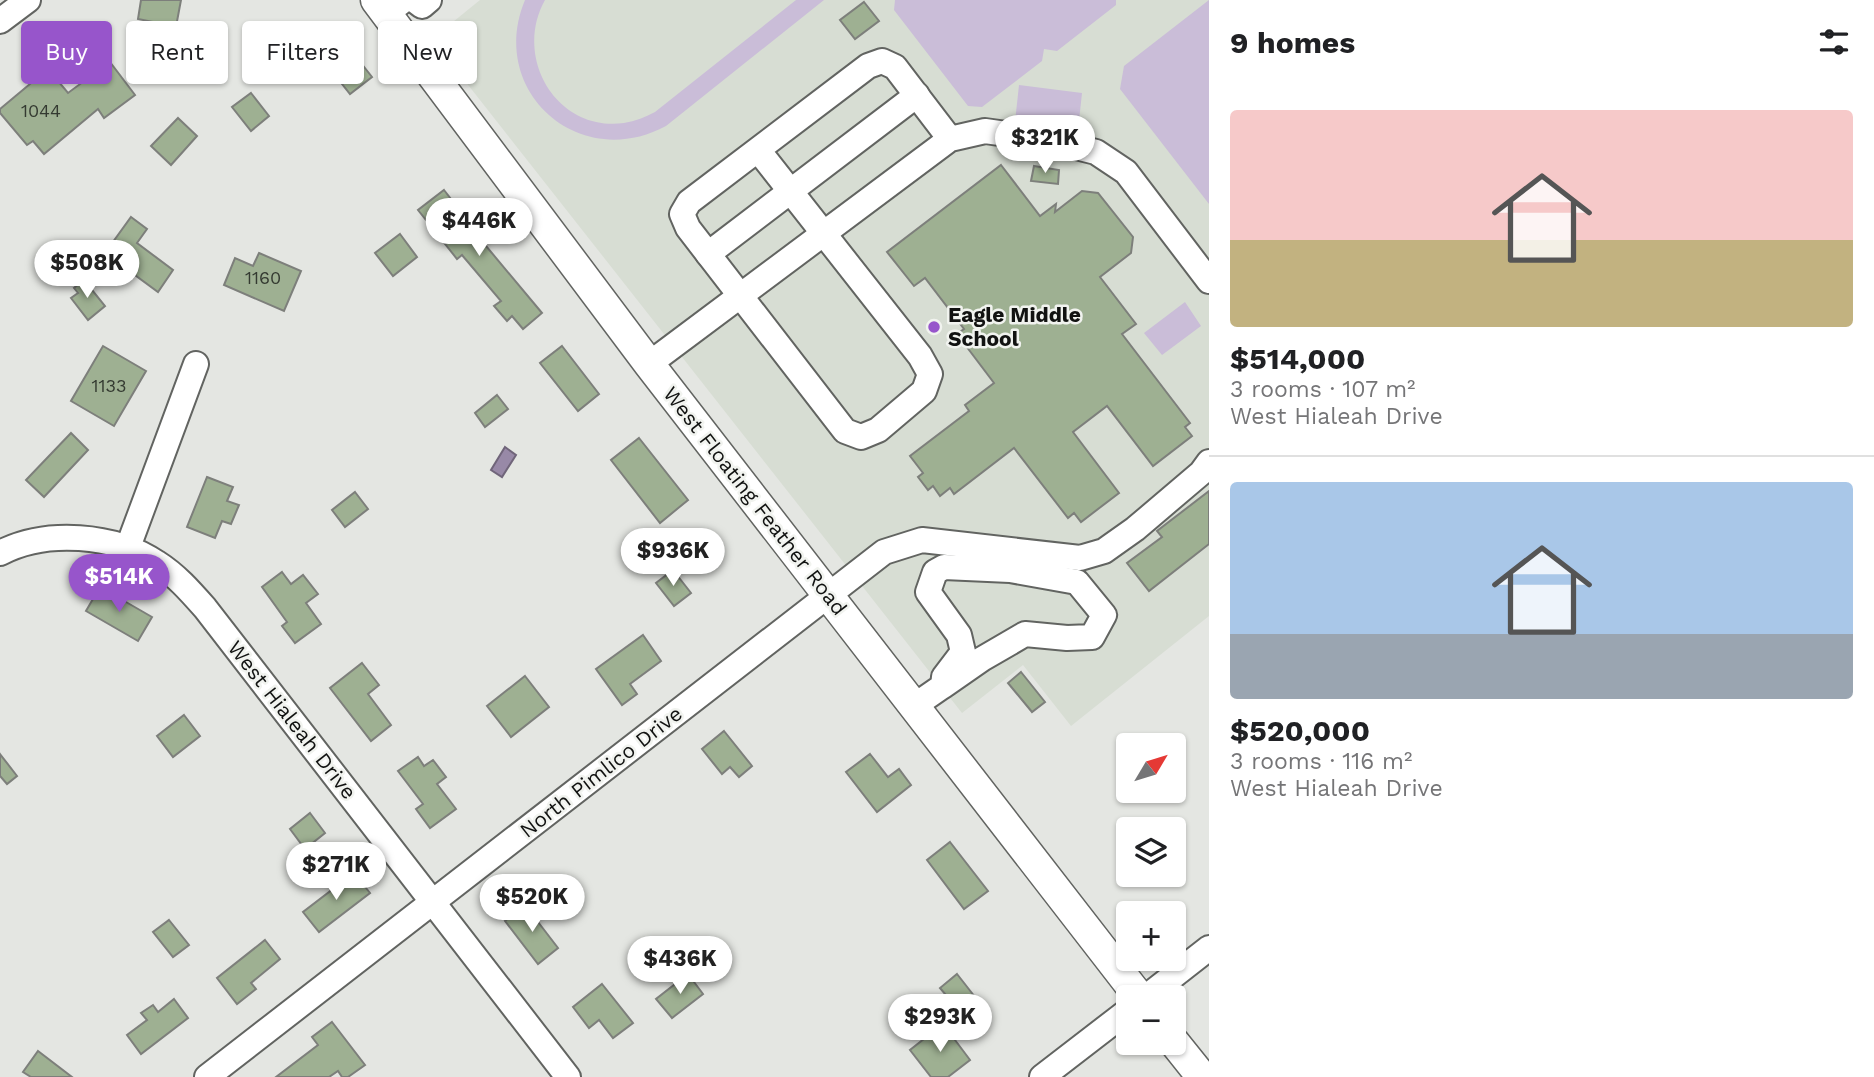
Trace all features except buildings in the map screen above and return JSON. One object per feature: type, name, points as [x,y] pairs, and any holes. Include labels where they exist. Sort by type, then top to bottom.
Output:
[{"type":"main road","name":"West Floating Feather Road","points":[[389,4],[649,365],[1132,985]]},
{"type":"main road","points":[[1184,1055],[1202,1077]]},
{"type":"street","points":[[0,21],[28,0]]},
{"type":"street","points":[[414,0],[422,6],[429,0]]},
{"type":"street","points":[[758,150],[920,356],[930,374],[924,391],[878,430],[861,437],[845,431],[688,228],[682,214],[689,202],[868,66],[882,61],[895,67],[950,139]]},
{"type":"street","points":[[708,254],[917,95]]},
{"type":"street","points":[[649,365],[950,139],[985,131],[1048,140],[1096,152],[1126,172],[1209,281]]},
{"type":"street","points":[[128,547],[196,364]]},
{"type":"street","name":"North Pimlico Drive","points":[[207,1077],[884,552],[922,540],[1080,558],[1104,551],[1135,529],[1201,473],[1209,462]]},
{"type":"street","name":"West Hialeah Drive","points":[[0,553],[52,538],[91,539],[128,547],[156,562],[179,579],[205,608],[568,1077]]},
{"type":"street","points":[[914,706],[943,686],[982,659],[1025,634],[1067,639],[1092,637],[1104,615],[1077,582],[1010,570],[944,567],[935,572],[928,592],[959,635],[963,652],[944,677],[943,686]]},
{"type":"street","points":[[1159,985],[1209,948]]},
{"type":"street","points":[[1042,1077],[1116,1020]]},
{"type":"shaded area","name":"Eagle Middle School","points":[[480,0],[1209,0],[1209,616],[1071,726],[1023,665],[962,713],[467,84],[477,84],[477,21],[454,21]]},
{"type":"shaded area","points":[[525,0],[545,0],[536,22],[534,45],[538,66],[547,86],[561,103],[578,116],[600,123],[624,123],[655,112],[796,0],[824,0],[666,126],[633,138],[602,139],[573,131],[549,115],[530,92],[519,65],[517,33]]},
{"type":"shaded area","points":[[895,0],[1116,0],[1116,5],[1057,51],[1044,49],[1042,61],[982,107],[968,106],[894,10]]},
{"type":"shaded area","points":[[1209,0],[1209,204],[1120,89],[1124,66]]},
{"type":"shaded area","points":[[1019,85],[1082,93],[1078,130],[1015,122]]},
{"type":"shaded area","points":[[1185,302],[1201,326],[1162,355],[1144,333]]},
{"type":"shaded area","points":[[505,447],[516,455],[502,477],[491,470]]},
{"type":"place","name":"Eagle Middle School","points":[[934,327]]}]
